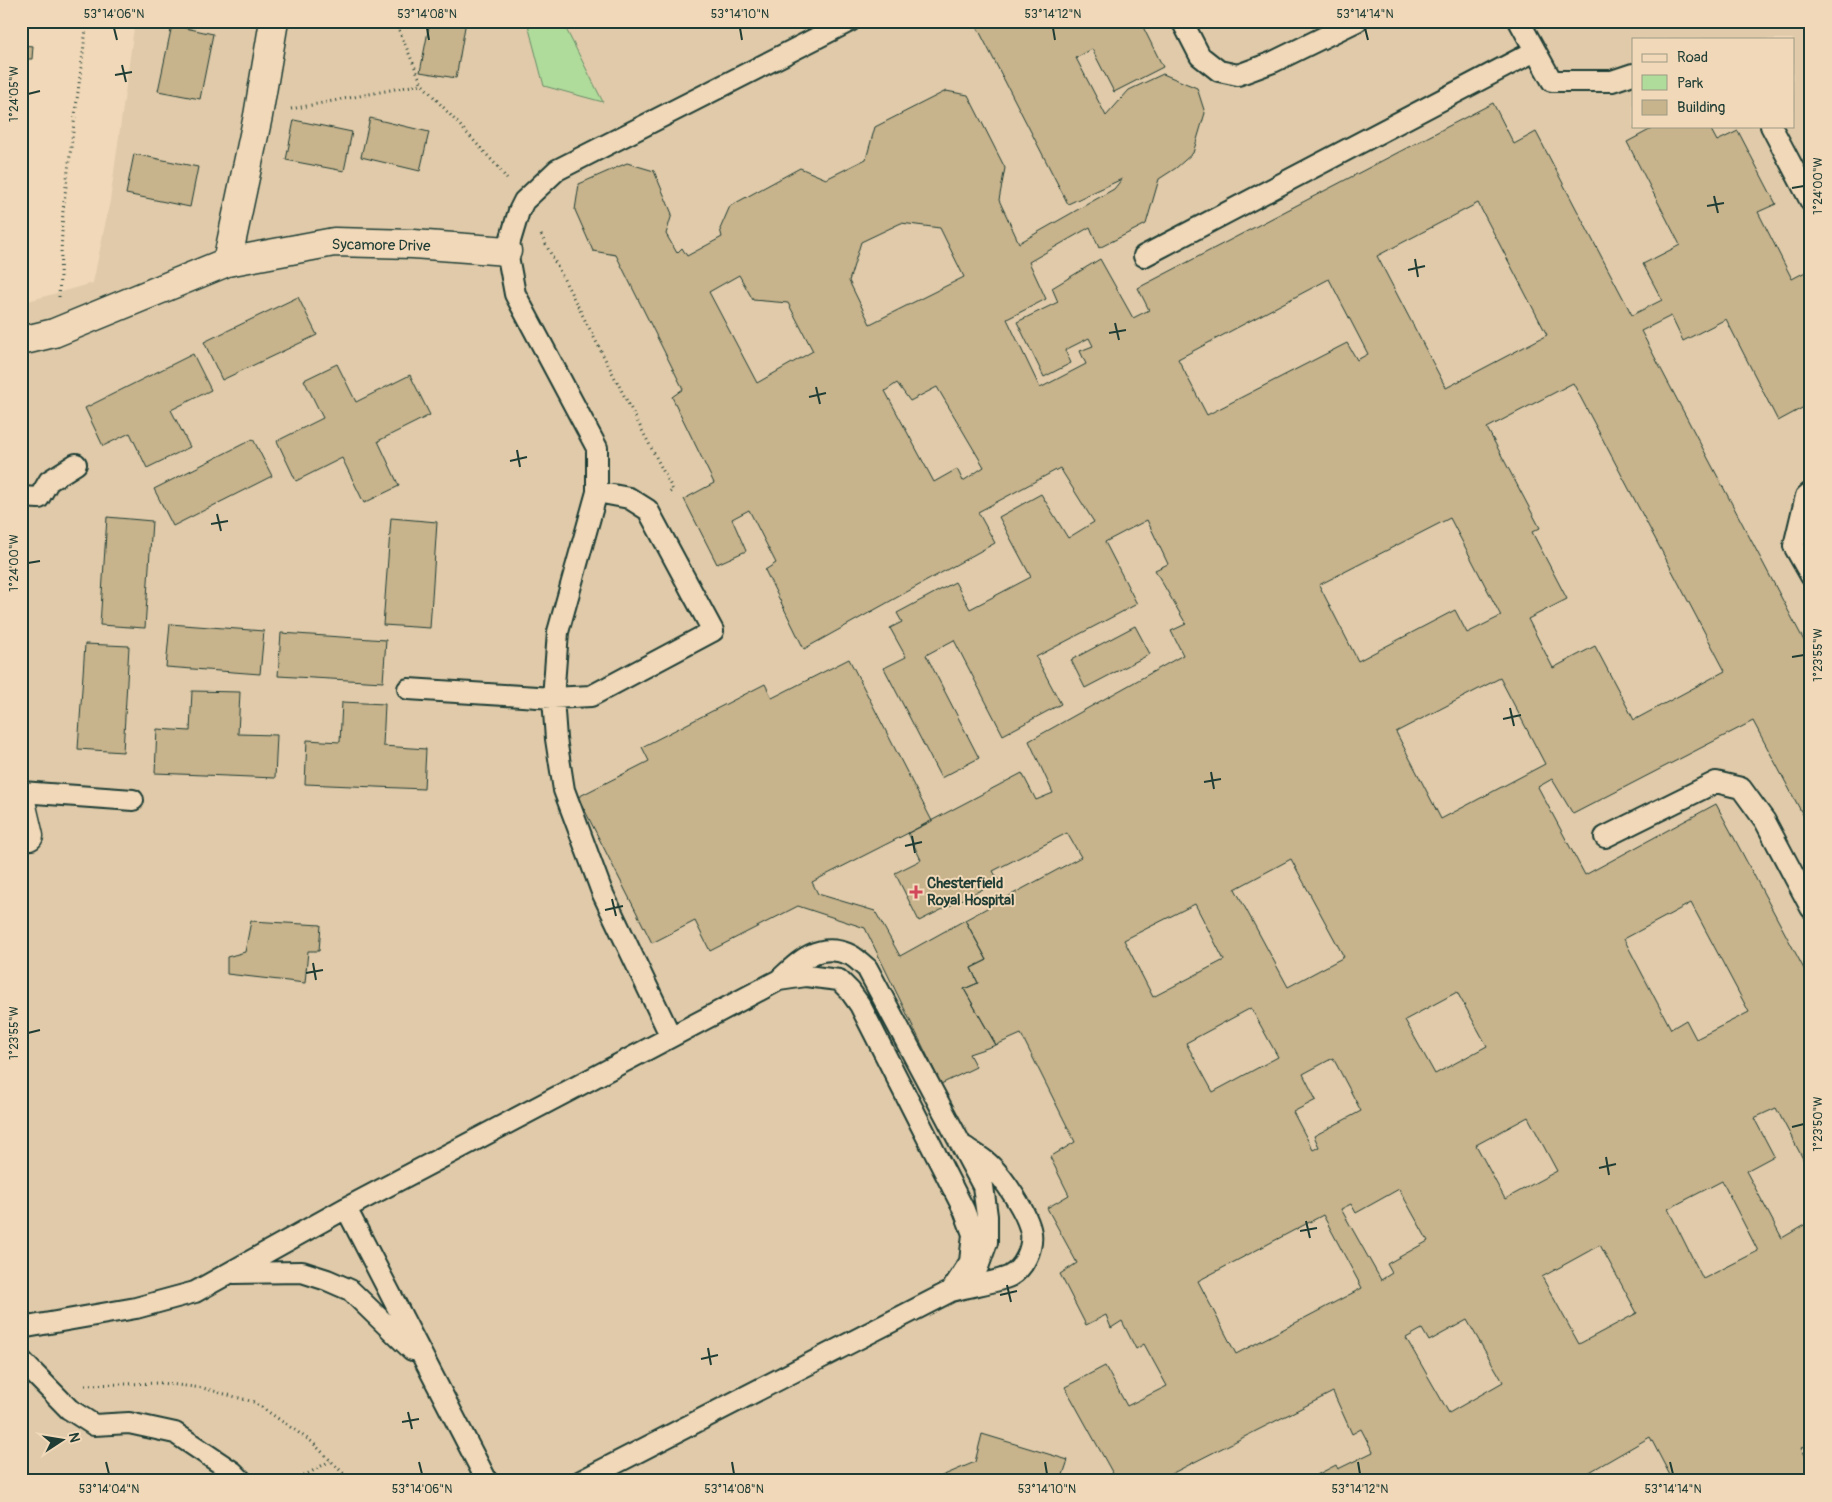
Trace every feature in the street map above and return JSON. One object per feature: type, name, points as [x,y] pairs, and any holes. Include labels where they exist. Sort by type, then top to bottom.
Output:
[{"type":"street","points":[[227,262],[258,116],[274,21]]},
{"type":"street","name":"Sycamore Drive","points":[[21,341],[54,333],[227,262],[334,242],[413,244],[507,251]]},
{"type":"street","points":[[21,802],[29,836]]},
{"type":"lane","points":[[672,1037],[602,892],[564,790],[556,739],[553,698],[558,632],[597,492],[597,448],[515,294],[507,251],[519,211],[524,201],[557,170],[850,21]]},
{"type":"lane","points":[[1182,21],[1200,56],[1219,71],[1238,76],[1272,62],[1357,21]]},
{"type":"lane","points":[[1519,21],[1552,81],[1612,81],[1632,74]]},
{"type":"lane","points":[[1144,256],[1535,51]]},
{"type":"lane","points":[[1772,128],[1811,202]]},
{"type":"lane","points":[[21,497],[39,498],[49,481],[76,464]]},
{"type":"lane","points":[[408,688],[553,698],[591,696],[713,631],[648,510],[629,498],[597,492]]},
{"type":"lane","points":[[1811,492],[1806,496],[1794,546],[1811,576]]},
{"type":"lane","points":[[1605,837],[1716,782],[1741,788],[1765,821],[1811,908]]},
{"type":"lane","points":[[21,792],[133,800]]},
{"type":"lane","points":[[21,1328],[136,1308],[195,1292],[346,1208],[779,980],[801,959],[825,949],[849,954],[867,968],[983,1186],[987,1216],[987,1242],[978,1267],[951,1291]]},
{"type":"lane","points":[[779,980],[806,976],[839,980],[860,1005],[964,1210],[973,1234],[970,1262],[951,1291]]},
{"type":"lane","points":[[581,1481],[951,1291],[1010,1276],[1023,1266],[1029,1252],[1031,1234],[1024,1214],[1013,1195],[990,1165],[960,1143]]},
{"type":"lane","points":[[346,1208],[487,1481]]},
{"type":"lane","points":[[230,1273],[302,1272],[350,1290],[425,1363]]},
{"type":"lane","points":[[21,1360],[68,1409],[94,1425],[128,1423],[175,1433],[233,1472],[242,1481]]},
{"type":"path","points":[[54,333],[60,294],[63,210],[87,21]]},
{"type":"path","points":[[396,21],[422,84],[498,167],[524,201],[674,490],[648,510]]},
{"type":"path","points":[[258,116],[422,84]]},
{"type":"path","points":[[46,1386],[160,1383],[203,1388],[254,1402],[312,1442],[351,1481]]},
{"type":"path","points":[[295,1481],[330,1461]]},
{"type":"shaded area","name":"Chesterfield Royal Hospital","points":[[135,21],[1811,21],[1811,1481],[21,1481],[21,303],[93,283],[110,201]]},
{"type":"green space","points":[[527,21],[562,21],[603,102],[544,86]]},
{"type":"building","points":[[430,21],[466,21],[456,78],[420,72]]},
{"type":"building","name":"Chesterfield Royal Hospital","points":[[974,21],[1140,21],[1163,67],[1114,92],[1092,49],[1076,58],[1106,116],[1129,90],[1163,74],[1197,88],[1205,113],[1193,153],[1176,168],[1159,179],[1146,224],[1099,248],[1090,227],[1029,262],[1046,299],[1007,319],[1040,388],[1086,364],[1080,351],[1093,346],[1089,338],[1065,350],[1071,363],[1044,377],[1017,322],[1058,302],[1052,288],[1100,259],[1133,318],[1149,310],[1138,288],[1493,103],[1514,144],[1536,132],[1632,315],[1662,300],[1643,264],[1680,245],[1627,142],[1653,128],[1710,128],[1717,141],[1738,131],[1776,204],[1758,212],[1792,279],[1811,269],[1811,420],[1804,407],[1778,421],[1726,319],[1683,341],[1671,316],[1641,331],[1811,654],[1811,830],[1753,721],[1573,814],[1552,779],[1538,787],[1585,875],[1716,804],[1811,982],[1811,1170],[1809,1170],[1776,1108],[1754,1118],[1774,1156],[1746,1171],[1782,1238],[1811,1221],[1811,1443],[1801,1448],[1811,1466],[1811,1481],[1673,1481],[1650,1437],[1574,1481],[1305,1481],[1336,1465],[1338,1469],[1373,1452],[1361,1429],[1352,1434],[1333,1392],[1165,1477],[1167,1481],[1117,1481],[1065,1387],[1105,1366],[1127,1406],[1167,1386],[1144,1344],[1136,1349],[1122,1321],[1111,1328],[1106,1315],[1086,1325],[1060,1274],[1077,1263],[1047,1208],[1069,1195],[1050,1157],[1075,1142],[1021,1034],[996,1045],[964,989],[978,983],[971,968],[987,960],[965,920],[1081,857],[1067,833],[993,871],[999,881],[919,921],[895,873],[921,860],[908,833],[1022,773],[1036,800],[1053,793],[1029,741],[1183,655],[1171,631],[1186,624],[1155,570],[1168,564],[1147,520],[1105,542],[1137,604],[1036,657],[1061,704],[1003,735],[954,640],[926,655],[979,758],[941,778],[884,668],[906,657],[890,628],[902,622],[897,613],[955,582],[970,609],[1031,577],[999,517],[1041,494],[1068,538],[1094,522],[1060,468],[978,512],[995,543],[804,649],[765,570],[776,563],[749,510],[732,519],[746,551],[717,564],[684,499],[714,483],[672,397],[683,389],[616,255],[593,251],[575,210],[579,184],[627,163],[654,171],[672,214],[666,234],[677,253],[682,248],[687,256],[722,237],[720,229],[730,206],[800,168],[826,179],[866,159],[875,127],[946,91],[968,95],[1005,168],[999,200],[1019,243],[1114,189],[1122,179],[1068,204]],"holes":[[[1478,203],[1547,335],[1446,388],[1377,256]],[[901,223],[940,228],[964,277],[870,324],[849,281],[861,242]],[[739,275],[753,300],[788,303],[813,351],[757,383],[709,292]],[[1329,279],[1368,354],[1357,360],[1347,343],[1207,415],[1178,359]],[[897,383],[910,401],[937,387],[984,467],[963,481],[957,469],[934,482],[885,391]],[[1573,383],[1725,671],[1634,720],[1595,646],[1553,668],[1528,619],[1567,599],[1532,532],[1540,528],[1487,428]],[[1450,518],[1501,616],[1467,633],[1455,610],[1358,661],[1319,585]],[[1500,678],[1545,764],[1441,819],[1396,732]],[[1291,859],[1344,957],[1288,987],[1235,889]],[[1691,903],[1749,1012],[1696,1039],[1686,1020],[1671,1029],[1624,939]],[[1195,904],[1224,960],[1153,997],[1124,940]],[[1457,992],[1487,1046],[1435,1074],[1405,1020]],[[1251,1008],[1278,1057],[1213,1092],[1186,1043]],[[1333,1058],[1361,1111],[1314,1136],[1319,1147],[1313,1150],[1293,1112],[1316,1100],[1303,1074]],[[1528,1117],[1557,1171],[1505,1199],[1476,1145]],[[1722,1181],[1758,1251],[1703,1279],[1668,1209]],[[1399,1189],[1428,1241],[1387,1264],[1392,1273],[1381,1280],[1341,1209],[1351,1204],[1356,1213]],[[1323,1215],[1362,1288],[1236,1354],[1198,1281]],[[1600,1245],[1637,1313],[1579,1344],[1542,1277]],[[1467,1320],[1503,1382],[1449,1413],[1406,1338],[1422,1329],[1429,1341]]]},
{"type":"building","points":[[172,25],[213,34],[200,99],[158,91]]},
{"type":"building","points":[[21,45],[33,46],[32,59],[21,59]]},
{"type":"building","points":[[370,118],[429,132],[420,171],[361,157]]},
{"type":"building","points":[[294,120],[352,132],[344,171],[286,160]]},
{"type":"building","points":[[134,154],[198,167],[190,207],[126,194]]},
{"type":"building","points":[[298,297],[317,335],[222,380],[204,342]]},
{"type":"building","points":[[193,354],[211,390],[171,410],[190,447],[147,468],[130,433],[103,446],[85,408]]},
{"type":"building","points":[[337,364],[356,402],[410,375],[430,415],[378,441],[399,486],[364,503],[342,458],[296,481],[277,441],[323,418],[304,380]]},
{"type":"building","points":[[253,439],[272,476],[173,526],[154,489]]},
{"type":"building","points":[[107,517],[152,521],[145,628],[100,625]]},
{"type":"building","points":[[391,518],[437,522],[430,628],[383,625]]},
{"type":"building","points":[[170,624],[264,631],[260,674],[166,667]]},
{"type":"building","points":[[1135,626],[1150,654],[1085,688],[1071,660]]},
{"type":"building","points":[[281,633],[386,640],[383,682],[278,676]]},
{"type":"building","points":[[85,644],[129,646],[123,752],[78,749]]},
{"type":"building","points":[[849,659],[932,821],[812,882],[818,894],[875,911],[900,956],[965,920],[987,960],[971,968],[978,983],[964,989],[996,1045],[969,1054],[976,1067],[941,1084],[865,928],[798,906],[710,951],[695,921],[652,943],[578,797],[649,761],[642,747],[765,684],[772,698]]},
{"type":"building","points":[[192,691],[240,692],[238,734],[277,735],[275,778],[155,773],[157,729],[190,731]]},
{"type":"building","points":[[342,702],[385,704],[383,746],[426,749],[424,789],[305,784],[307,740],[340,742]]},
{"type":"building","points":[[251,921],[321,925],[319,951],[308,951],[305,983],[227,974],[227,957],[245,952]]},
{"type":"building","points":[[982,1434],[1068,1460],[1061,1481],[930,1481],[975,1462]]},
{"type":"place","name":"Chesterfield Royal Hospital","points":[[916,892]]}]
